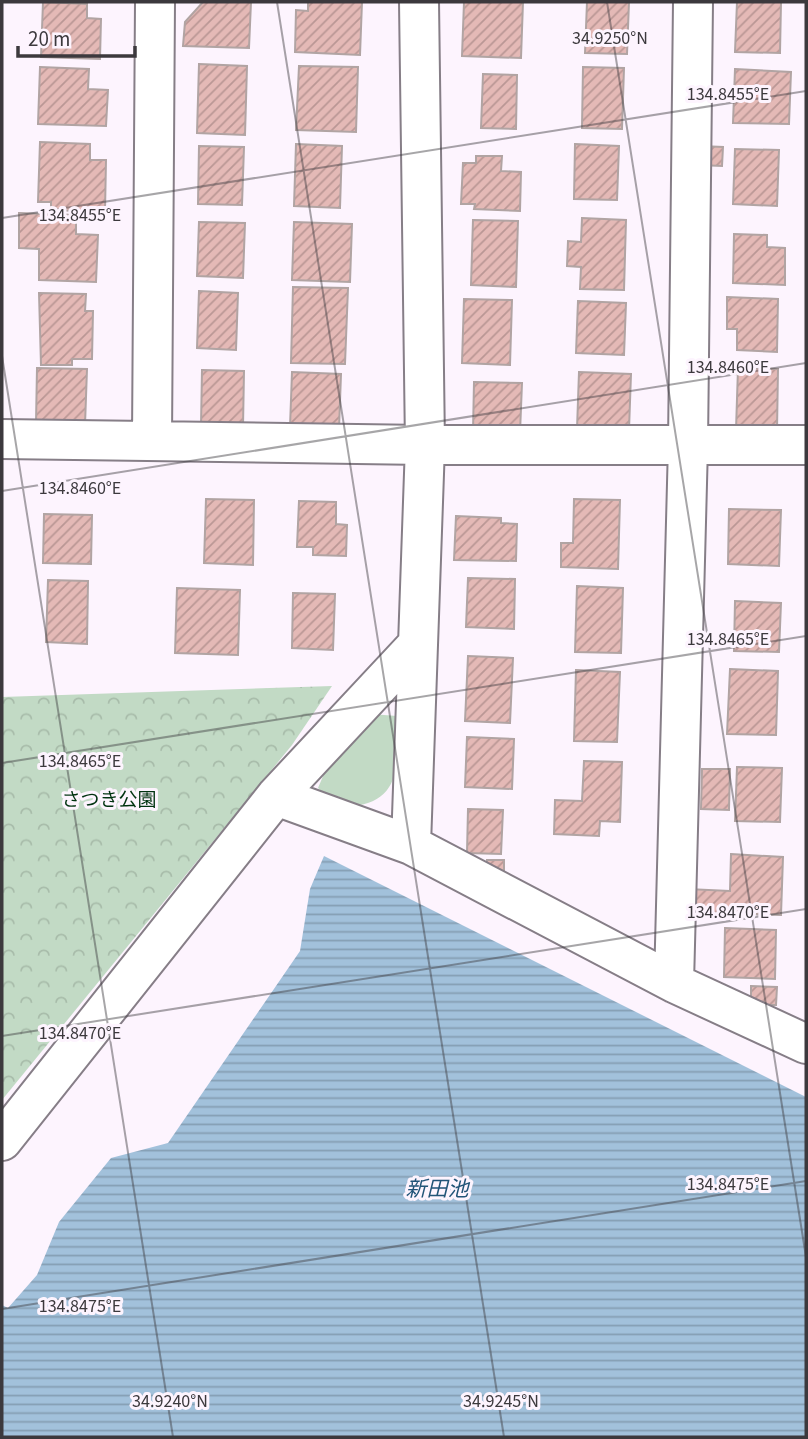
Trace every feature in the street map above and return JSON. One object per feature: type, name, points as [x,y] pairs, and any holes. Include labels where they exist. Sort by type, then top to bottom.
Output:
[{"type":"street","points":[[152,440],[155,2]]},
{"type":"street","points":[[411,845],[425,445],[419,2]]},
{"type":"street","points":[[674,984],[688,445],[693,2]]},
{"type":"street","points":[[2,439],[425,445],[806,445]]},
{"type":"street","points":[[2,1141],[276,796],[418,645]]},
{"type":"street","points":[[276,796],[411,845],[674,984],[806,1044]]},
{"type":"green space","name":"さつき公園","points":[[332,686],[292,745],[2,1100],[2,697]]},
{"type":"green space","points":[[371,714],[397,716],[398,751],[392,781],[385,792],[374,801],[336,806],[318,788],[332,755]]},
{"type":"water","name":"新田池","points":[[324,856],[806,1097],[806,1437],[2,1437],[2,1305],[8,1308],[37,1275],[59,1222],[111,1158],[168,1143],[300,951],[310,889]]},
{"type":"building","points":[[43,2],[87,4],[87,18],[101,19],[100,59],[41,57]]},
{"type":"building","points":[[203,2],[251,2],[249,48],[183,46],[185,22]]},
{"type":"building","points":[[308,2],[362,2],[360,55],[295,52],[296,10],[308,11]]},
{"type":"building","points":[[464,2],[523,2],[521,58],[462,56]]},
{"type":"building","points":[[587,2],[629,2],[627,54],[585,53]]},
{"type":"building","points":[[737,2],[781,2],[780,53],[735,52]]},
{"type":"building","points":[[199,64],[247,66],[245,135],[197,133]]},
{"type":"building","points":[[299,66],[358,67],[356,132],[296,130]]},
{"type":"building","points":[[40,67],[89,69],[88,89],[108,90],[106,126],[38,124]]},
{"type":"building","points":[[583,67],[624,68],[622,129],[582,128]]},
{"type":"building","points":[[735,69],[791,72],[789,124],[733,123]]},
{"type":"building","points":[[483,74],[517,75],[516,129],[481,128]]},
{"type":"building","points":[[40,142],[90,144],[90,160],[106,160],[105,212],[51,210],[51,202],[38,202]]},
{"type":"building","points":[[296,144],[342,146],[340,208],[294,206]]},
{"type":"building","points":[[575,144],[619,146],[617,200],[574,199]]},
{"type":"building","points":[[199,146],[244,147],[242,205],[198,204]]},
{"type":"building","points":[[700,146],[723,147],[722,166],[699,165]]},
{"type":"building","points":[[735,149],[779,150],[777,206],[733,204]]},
{"type":"building","points":[[476,156],[502,156],[501,171],[521,172],[520,211],[474,209],[475,204],[461,204],[463,163],[476,163]]},
{"type":"building","points":[[19,213],[76,215],[76,234],[98,235],[96,282],[39,280],[39,249],[19,248]]},
{"type":"building","points":[[582,218],[626,220],[624,290],[580,289],[581,267],[567,266],[568,241],[581,242]]},
{"type":"building","points":[[473,220],[518,221],[516,287],[471,285]]},
{"type":"building","points":[[199,222],[245,223],[243,278],[197,276]]},
{"type":"building","points":[[294,222],[352,224],[350,282],[292,280]]},
{"type":"building","points":[[734,234],[767,235],[767,247],[785,248],[785,285],[733,283]]},
{"type":"building","points":[[293,287],[348,288],[345,364],[291,363]]},
{"type":"building","points":[[199,291],[238,293],[236,350],[197,348]]},
{"type":"building","points":[[39,293],[86,294],[85,311],[93,311],[92,359],[72,359],[72,365],[41,365]]},
{"type":"building","points":[[727,297],[778,299],[777,352],[737,350],[737,329],[727,329]]},
{"type":"building","points":[[464,299],[512,300],[510,365],[462,363]]},
{"type":"building","points":[[578,301],[626,303],[624,355],[576,353]]},
{"type":"building","points":[[37,368],[87,369],[85,425],[36,423]]},
{"type":"building","points":[[738,368],[778,369],[777,431],[736,430]]},
{"type":"building","points":[[202,370],[244,371],[243,427],[201,426]]},
{"type":"building","points":[[292,372],[341,374],[339,429],[290,427]]},
{"type":"building","points":[[579,372],[631,374],[629,430],[577,429]]},
{"type":"building","points":[[474,382],[522,383],[520,433],[473,431]]},
{"type":"building","points":[[206,499],[254,500],[253,565],[204,563]]},
{"type":"building","points":[[574,499],[620,500],[618,569],[561,567],[561,543],[573,543]]},
{"type":"building","points":[[299,501],[336,502],[336,524],[347,525],[346,556],[313,555],[313,547],[297,547]]},
{"type":"building","points":[[729,509],[781,510],[779,566],[728,564]]},
{"type":"building","points":[[44,514],[92,515],[91,564],[43,563]]},
{"type":"building","points":[[456,516],[501,518],[501,523],[517,524],[516,561],[454,560]]},
{"type":"building","points":[[468,578],[515,579],[514,629],[466,627]]},
{"type":"building","points":[[48,580],[88,581],[87,644],[46,642]]},
{"type":"building","points":[[577,586],[623,588],[621,653],[575,652]]},
{"type":"building","points":[[177,588],[240,590],[238,655],[175,653]]},
{"type":"building","points":[[293,593],[335,594],[333,650],[292,648]]},
{"type":"building","points":[[735,601],[781,603],[779,652],[734,651]]},
{"type":"building","points":[[468,656],[513,658],[510,723],[465,721]]},
{"type":"building","points":[[730,669],[778,671],[776,735],[727,734]]},
{"type":"building","points":[[576,670],[620,672],[617,742],[574,741]]},
{"type":"building","points":[[467,737],[514,739],[512,789],[465,787]]},
{"type":"building","points":[[584,761],[622,762],[620,822],[600,821],[599,836],[554,834],[555,800],[582,801]]},
{"type":"building","points":[[737,767],[782,768],[780,822],[735,821]]},
{"type":"building","points":[[702,769],[730,769],[729,810],[701,809]]},
{"type":"building","points":[[468,809],[503,810],[501,854],[467,853]]},
{"type":"building","points":[[731,854],[783,857],[781,915],[687,912],[688,889],[730,891]]},
{"type":"building","points":[[487,860],[504,860],[504,877],[487,876]]},
{"type":"building","points":[[725,928],[776,930],[775,979],[724,977]]},
{"type":"building","points":[[751,986],[777,987],[776,1005],[751,1005]]}]
